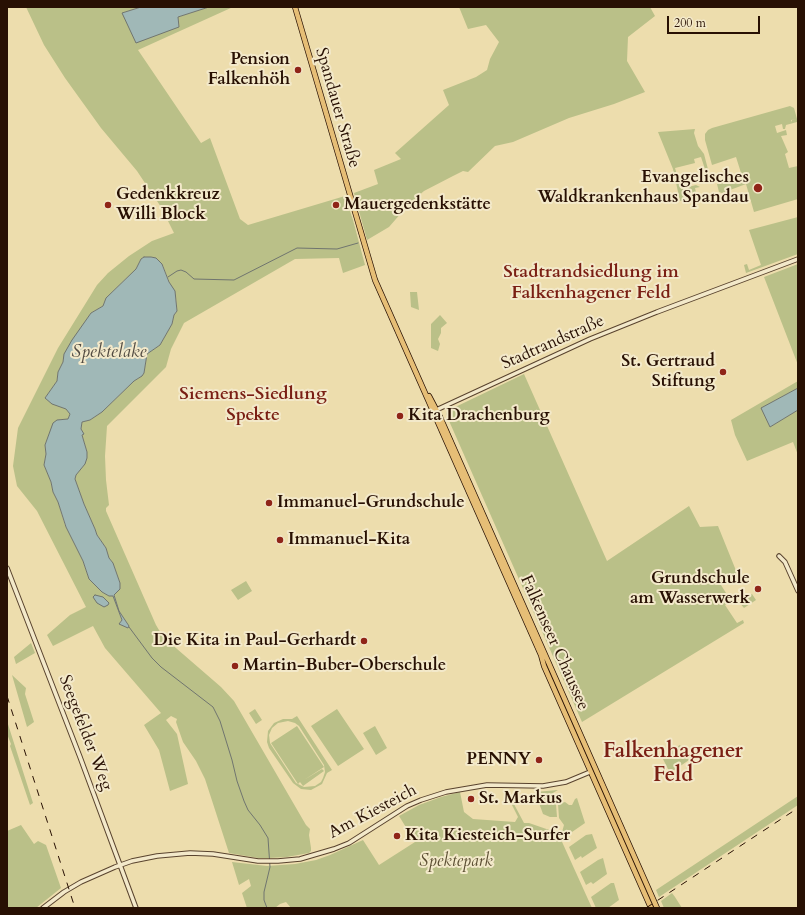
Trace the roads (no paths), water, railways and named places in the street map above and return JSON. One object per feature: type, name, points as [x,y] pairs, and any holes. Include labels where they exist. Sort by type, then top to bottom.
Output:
[{"type":"main road","name":"Spandauer Straße","points":[[295,7],[355,215]]},
{"type":"main road","name":"Falkenseer Chaussee","points":[[355,215],[375,280],[596,769],[657,908]]},
{"type":"main road","name":"Falkenseer Chaussee","points":[[515,592],[541,655],[544,666],[651,908]]},
{"type":"main road","points":[[590,772],[596,769]]},
{"type":"street","name":"Stadtrandstraße","points":[[435,411],[590,339],[664,309],[798,259]]},
{"type":"street","points":[[779,556],[785,562],[798,591]]},
{"type":"street","name":"Seegefelder Weg","points":[[7,568],[80,757],[136,908]]},
{"type":"street","name":"Am Kiesteich","points":[[43,908],[64,892],[81,882],[120,865],[157,856],[190,853],[214,854],[258,861],[288,861],[316,855],[334,849],[361,836],[408,806],[446,792],[487,785],[543,786],[566,782],[590,772]]},
{"type":"water","points":[[141,7],[209,7],[178,17],[179,27],[136,43],[122,13]]},
{"type":"water","name":"Spektelake","points":[[144,257],[156,258],[162,264],[169,282],[175,291],[177,311],[174,315],[172,324],[160,345],[147,354],[144,373],[142,376],[134,381],[102,412],[90,420],[82,422],[81,429],[84,434],[82,435],[87,452],[87,458],[85,464],[76,475],[75,479],[97,535],[106,548],[109,558],[113,563],[120,583],[120,589],[114,595],[119,611],[129,626],[128,628],[119,624],[122,620],[113,596],[109,596],[102,592],[89,579],[83,561],[66,527],[58,502],[53,492],[51,482],[44,465],[46,454],[45,445],[53,423],[57,420],[68,419],[70,414],[66,409],[52,404],[45,398],[57,381],[58,372],[63,362],[64,354],[72,340],[91,313],[103,306],[106,298],[136,269],[141,259]]},
{"type":"water","points":[[798,388],[798,410],[770,427],[761,408]]},
{"type":"water","points":[[95,595],[103,597],[109,603],[108,605],[104,607],[97,603],[93,597]]},
{"type":"waterway","points":[[168,277],[181,270],[186,272],[194,279],[234,280],[297,248],[337,249],[358,243]]},
{"type":"waterway","points":[[129,627],[152,658],[161,667],[213,707],[220,721],[244,801],[248,810],[268,838],[270,867],[264,892],[264,900],[267,908]]},
{"type":"railway","points":[[7,696],[75,908]]},
{"type":"railway","points":[[646,908],[798,808]]},
{"type":"place","name":"Pension Falkenhöh","points":[[298,70]]},
{"type":"place","name":"Evangelisches Waldkrankenhaus Spandau","points":[[758,188]]},
{"type":"place","name":"Gedenkkreuz Willi Block","points":[[108,205]]},
{"type":"place","name":"Mauergedenkstätte","points":[[336,205]]},
{"type":"place","name":"St. Gertraud Stiftung","points":[[723,372]]},
{"type":"place","name":"Kita Drachenburg","points":[[400,416]]},
{"type":"place","name":"Immanuel-Grundschule","points":[[269,503]]},
{"type":"place","name":"Immanuel-Kita","points":[[280,540]]},
{"type":"place","name":"Grundschule am Wasserwerk","points":[[758,589]]},
{"type":"place","name":"Die Kita in Paul-Gerhardt","points":[[364,641]]},
{"type":"place","name":"Martin-Buber-Oberschule","points":[[235,666]]},
{"type":"place","name":"PENNY","points":[[539,760]]},
{"type":"place","name":"St. Markus","points":[[471,799]]},
{"type":"place","name":"Kita Kiesteich-Surfer","points":[[397,836]]},
{"type":"district","name":"Stadtrandsiedlung im Falkenhagener Feld","points":[[591,283]]},
{"type":"district","name":"Siemens-Siedlung Spekte","points":[[253,405]]},
{"type":"district","name":"Falkenhagener Feld","points":[[673,764]]},
{"type":"park label","name":"Spektepark","points":[[456,862]]}]
